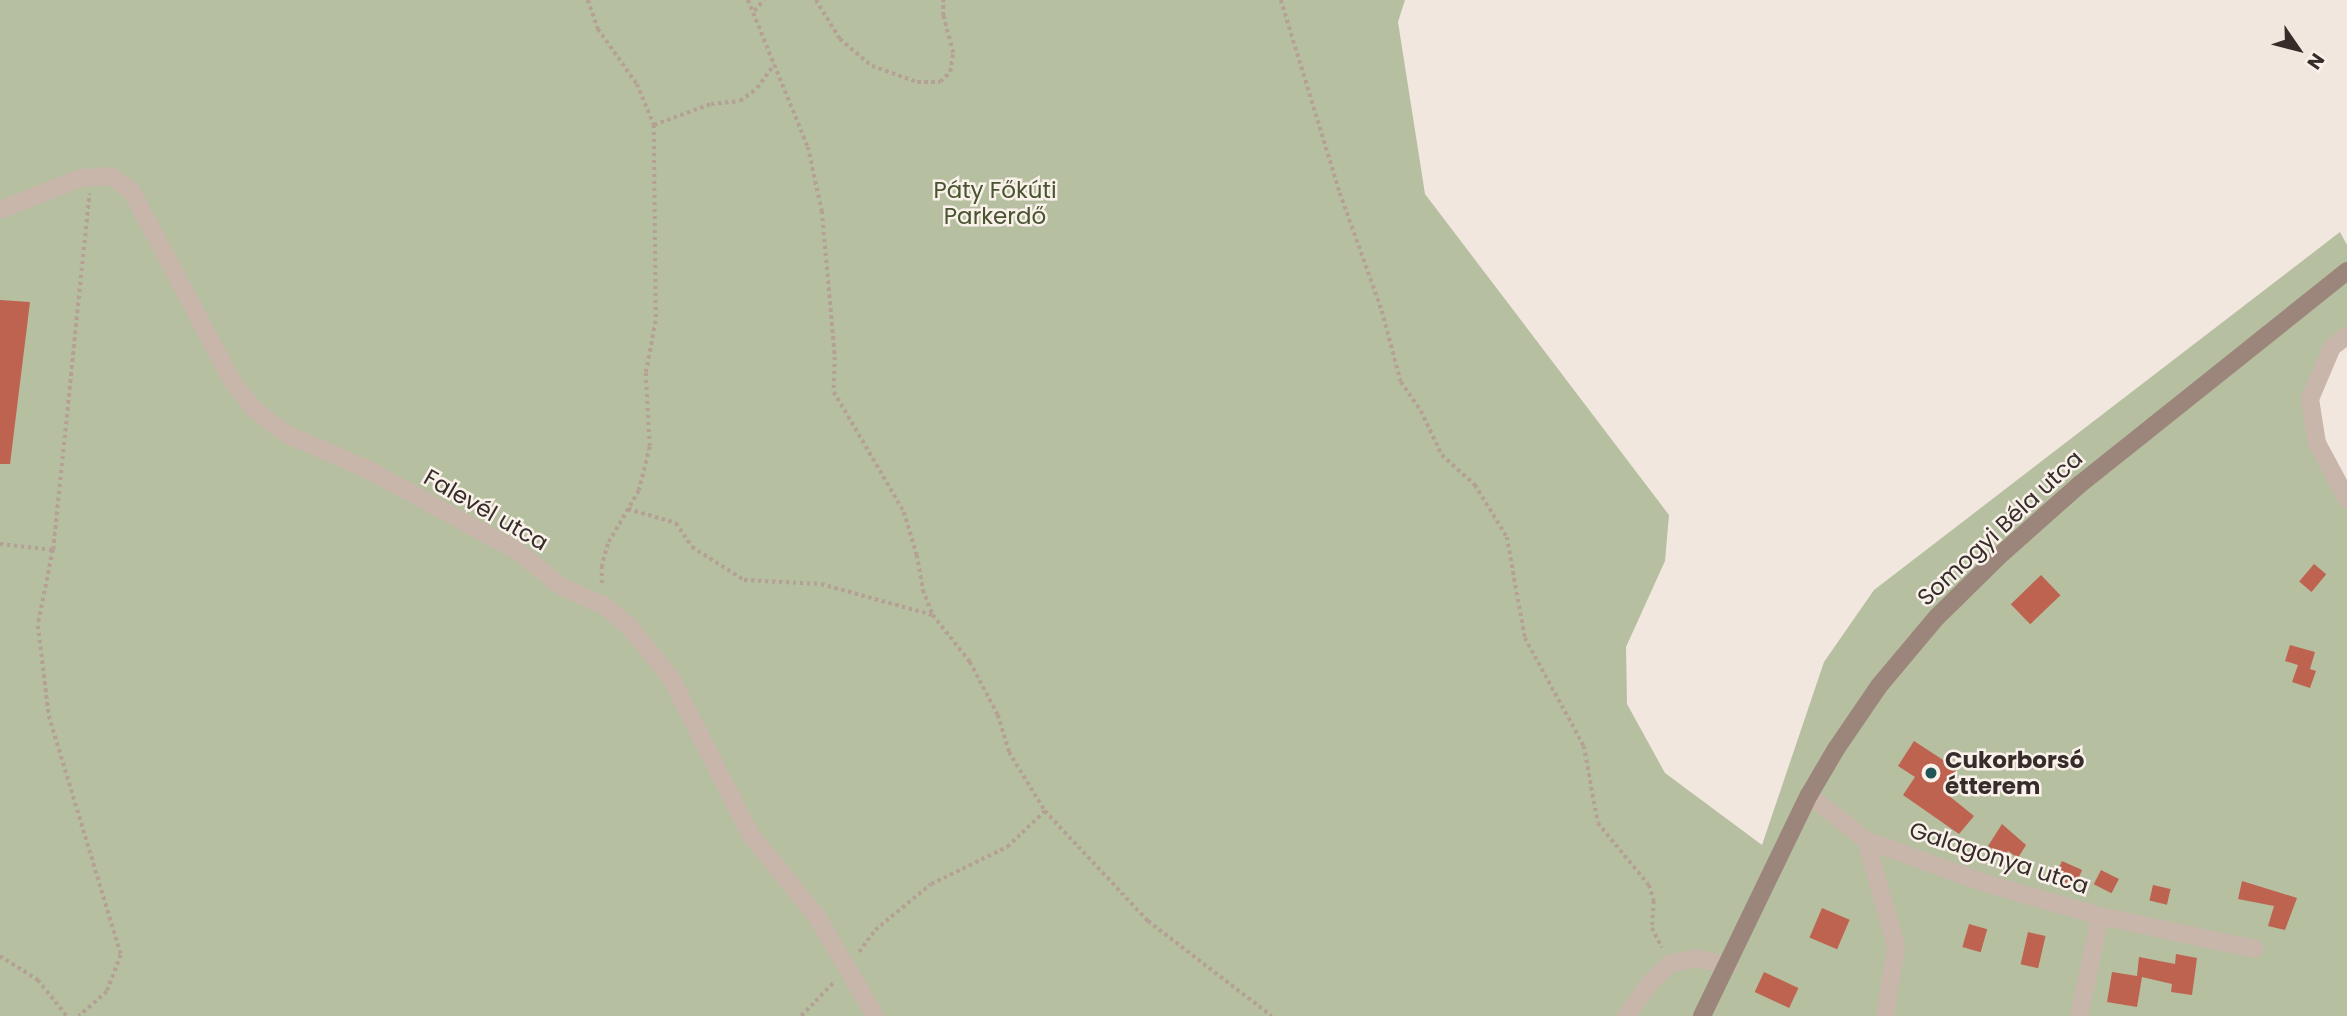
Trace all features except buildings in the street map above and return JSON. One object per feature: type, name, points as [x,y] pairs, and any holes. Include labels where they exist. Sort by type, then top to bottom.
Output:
[{"type":"main road","name":"Somogyi Béla utca","points":[[1702,1016],[1809,795],[1879,686],[1937,617],[1998,556],[2162,417],[2347,271]]},
{"type":"street","name":"Falevél utca","points":[[0,210],[81,178],[111,176],[131,190],[232,380],[253,408],[286,434],[367,469],[519,552],[562,587],[603,605],[628,625],[671,678],[750,834],[818,918],[875,1016]]},
{"type":"street","points":[[2347,336],[2332,347],[2310,400],[2317,443],[2347,499]]},
{"type":"street","name":"Galagonya utca","points":[[1809,795],[1866,840],[1982,882],[2100,916],[2079,1016]]},
{"type":"street","points":[[1866,840],[1896,946],[1885,1016]]},
{"type":"street","points":[[2100,916],[2255,950]]},
{"type":"street","points":[[1626,1016],[1649,984],[1670,964],[1695,958],[1729,965]]},
{"type":"path","points":[[588,0],[598,29],[637,84],[654,125],[656,321],[646,373],[650,447],[639,491],[608,544],[602,566],[603,605]]},
{"type":"path","points":[[748,0],[808,147],[822,211],[835,357],[834,392],[904,512],[917,555],[923,590],[933,615],[970,662],[998,715],[1009,752],[1045,811],[1148,921],[1272,1016]]},
{"type":"path","points":[[754,11],[764,0]]},
{"type":"path","points":[[816,0],[840,39],[872,66],[917,82],[940,82],[950,72],[953,53],[943,16],[943,0]]},
{"type":"path","points":[[1281,0],[1340,193],[1382,311],[1401,382],[1421,411],[1442,454],[1475,485],[1507,537],[1525,638],[1584,746],[1598,823],[1649,885],[1654,901],[1651,928],[1670,964]]},
{"type":"path","points":[[654,125],[710,104],[740,101],[757,88],[774,65]]},
{"type":"path","points":[[79,1016],[107,992],[121,955],[49,716],[38,626],[52,550],[91,178]]},
{"type":"path","points":[[628,509],[676,523],[692,547],[744,580],[821,584],[933,615]]},
{"type":"path","points":[[0,544],[52,550]]},
{"type":"path","points":[[801,1016],[847,969],[875,930],[931,884],[1007,847],[1045,811]]},
{"type":"path","points":[[0,956],[38,980],[67,1016]]},
{"type":"green space","name":"Páty Főkúti Parkerdő","points":[[0,0],[1405,0],[1398,22],[1425,194],[1669,515],[1665,561],[1626,647],[1627,704],[1665,773],[1762,845],[1824,662],[1874,590],[2340,232],[2347,245],[2347,336],[2310,400],[2347,499],[2347,1016],[0,1016]]},
{"type":"place","name":"Cukorborsó étterem","points":[[1931,773]]}]
